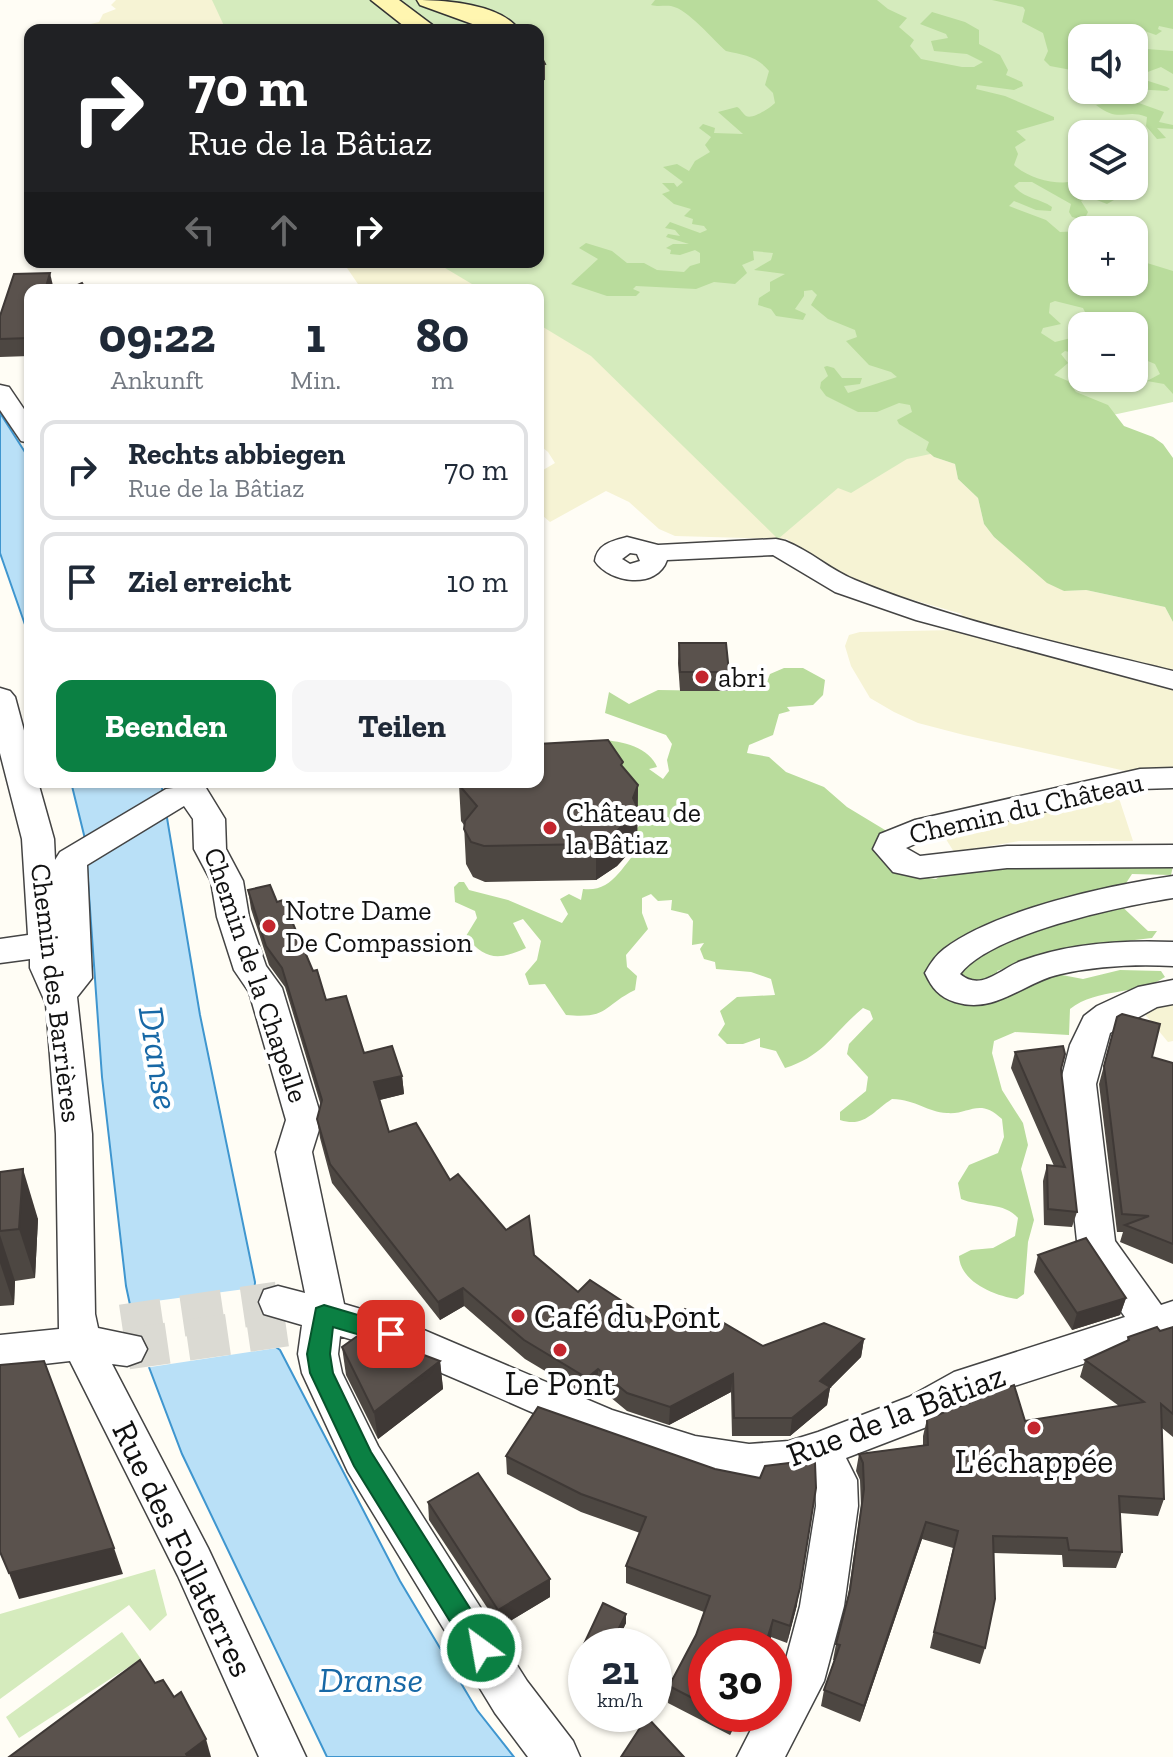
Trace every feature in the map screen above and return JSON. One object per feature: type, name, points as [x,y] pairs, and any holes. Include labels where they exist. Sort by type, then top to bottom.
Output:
[{"type":"main road","points":[[383,0],[417,24]]},
{"type":"main road","points":[[429,0],[497,24]]},
{"type":"street","points":[[0,392],[24,427]]},
{"type":"street","points":[[653,553],[776,547],[788,551],[844,586],[951,622],[1173,680]]},
{"type":"street","name":"Chemin des Barrières","points":[[0,697],[24,787]]},
{"type":"street","name":"Chemin du Château","points":[[1173,778],[1140,779],[938,825],[898,837],[891,842],[889,849],[904,864],[920,867],[1007,857],[1173,856]]},
{"type":"street","name":"Chemin des Barrières","points":[[24,788],[38,839],[47,968],[63,1004],[70,1064],[77,1220],[76,1314],[81,1343]]},
{"type":"street","points":[[59,991],[68,987],[75,978],[71,860],[175,789]]},
{"type":"street","name":"Chemin de la Chapelle","points":[[175,789],[189,793],[199,801],[209,819],[210,849],[224,874],[233,917],[251,970],[265,988],[304,1120],[294,1152],[325,1298],[296,1314],[318,1354],[322,1373],[363,1459],[511,1697],[557,1757]]},
{"type":"street","points":[[1173,887],[1102,900],[1038,920],[957,954],[944,966],[942,973],[949,985],[979,994],[1035,969],[1066,962],[1173,954]]},
{"type":"street","points":[[0,951],[44,945]]},
{"type":"street","points":[[1163,1321],[1105,1260],[1096,1241],[1078,1084],[1087,1045],[1096,1025],[1131,1004],[1173,992]]},
{"type":"street","name":"Rue de la Bâtiaz","points":[[296,1314],[391,1334],[605,1426],[695,1454],[772,1463],[821,1449],[923,1410],[968,1384],[1163,1321]]},
{"type":"street","points":[[0,1352],[124,1337]]},
{"type":"street","name":"Rue des Follaterres","points":[[81,1343],[193,1562],[283,1757]]},
{"type":"street","points":[[760,1757],[802,1681],[822,1606],[837,1506],[836,1480],[821,1449]]},
{"type":"shaded area","points":[[116,0],[405,0],[388,24],[91,24],[99,22],[103,14],[116,9],[111,5]]},
{"type":"shaded area","points":[[544,264],[890,405],[934,457],[955,464],[958,479],[978,498],[984,524],[994,537],[1035,571],[1064,591],[1086,590],[1165,607],[1173,622],[1173,771],[1139,774],[964,735],[918,723],[870,698],[851,666],[845,646],[849,635],[860,632],[954,630],[962,614],[889,593],[819,564],[787,539],[675,536],[659,529],[629,502],[606,491],[550,522],[544,517],[544,469],[555,463],[544,449],[544,284],[358,284],[347,268],[544,268]]},
{"type":"shaded area","points":[[1116,789],[1133,841],[1019,841],[954,852],[944,836]]},
{"type":"shaded area","points":[[1173,1003],[1173,1041],[1168,1042],[1143,1012]]},
{"type":"green space","points":[[212,0],[1173,0],[1173,402],[907,459],[851,493],[838,488],[778,539],[591,356],[544,328],[544,284],[472,284],[445,268],[544,268],[544,24],[223,24]]},
{"type":"green space","points":[[655,0],[877,0],[907,18],[899,27],[914,40],[910,46],[921,59],[962,67],[974,67],[983,62],[967,54],[934,51],[931,41],[948,38],[946,34],[920,24],[932,12],[965,22],[979,30],[979,44],[1000,55],[1008,70],[1006,75],[1022,82],[1023,86],[1014,90],[977,85],[976,89],[1005,96],[1054,117],[1054,120],[1016,131],[1026,140],[1015,147],[1018,154],[1014,165],[1033,177],[1068,182],[1068,200],[1083,200],[1088,212],[1086,216],[1071,216],[1071,204],[1032,182],[1019,182],[1014,186],[1027,196],[1052,207],[1051,211],[1036,210],[1014,201],[1009,206],[1046,220],[1060,232],[1068,232],[1068,296],[1148,296],[1148,263],[1173,271],[1173,394],[1164,384],[1148,381],[1160,374],[1155,364],[1148,361],[1148,312],[1085,312],[1083,308],[1055,301],[1050,303],[1049,313],[1061,324],[1043,328],[1041,333],[1055,342],[1068,339],[1068,352],[1061,354],[1068,363],[1054,375],[1068,381],[1068,392],[1076,392],[1108,405],[1124,426],[1153,437],[1163,444],[1173,458],[1173,622],[1165,607],[1086,590],[1064,591],[1047,583],[994,537],[984,524],[978,498],[958,479],[955,464],[934,457],[926,450],[929,442],[899,424],[897,420],[912,412],[910,405],[899,403],[877,412],[858,412],[826,396],[820,388],[821,382],[828,376],[824,367],[827,366],[834,368],[842,378],[862,378],[860,384],[844,386],[848,393],[897,377],[869,365],[846,341],[857,337],[855,330],[828,319],[811,305],[817,295],[812,290],[804,291],[795,309],[806,314],[803,320],[776,316],[771,309],[758,305],[759,298],[770,291],[770,282],[785,274],[754,270],[771,260],[773,253],[753,251],[754,260],[742,265],[747,273],[735,284],[714,282],[696,289],[636,286],[633,289],[640,292],[636,296],[607,296],[571,284],[598,259],[579,248],[586,243],[612,251],[627,263],[644,263],[657,270],[684,272],[700,263],[700,253],[695,250],[680,255],[670,254],[671,250],[666,248],[673,244],[689,244],[666,237],[668,234],[680,236],[675,230],[665,228],[670,222],[700,233],[707,230],[704,226],[692,224],[693,219],[684,216],[691,209],[674,204],[662,194],[670,191],[662,183],[674,183],[677,187],[683,182],[663,167],[677,164],[689,171],[695,161],[710,152],[705,145],[711,137],[699,128],[703,124],[715,128],[714,133],[743,134],[718,112],[737,107],[749,117],[775,103],[773,93],[765,85],[769,71],[760,62],[726,51],[678,8],[651,5]]},
{"type":"green space","points":[[992,0],[1173,0],[1173,29],[1159,26],[1158,29],[1162,31],[1156,35],[1148,32],[1148,24],[1068,24],[1068,69],[1050,66],[1044,60],[1048,51],[1043,33],[1022,22],[1023,7]]},
{"type":"green space","points":[[1148,49],[1173,51],[1173,74],[1161,67],[1148,72]]},
{"type":"green space","points":[[1148,81],[1170,89],[1148,90]]},
{"type":"green space","points":[[1142,104],[1164,112],[1159,122],[1173,125],[1173,129],[1157,128],[1166,138],[1157,139],[1148,128],[1147,117],[1111,114],[1096,105]]},
{"type":"green space","points":[[784,668],[803,668],[825,680],[823,695],[813,705],[787,707],[790,711],[779,714],[773,735],[749,745],[747,753],[769,757],[786,772],[824,787],[847,807],[885,830],[894,838],[912,876],[936,879],[956,866],[1173,866],[1171,875],[1132,874],[1115,900],[1148,931],[1157,931],[1152,938],[1039,956],[997,971],[999,976],[1046,972],[1083,979],[1120,970],[1161,971],[1165,977],[1142,987],[1081,1002],[1070,1009],[1069,1035],[1015,1032],[994,1041],[992,1053],[1002,1090],[1023,1123],[1028,1145],[1021,1169],[1034,1220],[1028,1242],[1024,1294],[1017,1299],[980,1286],[965,1273],[959,1256],[971,1250],[993,1248],[1015,1236],[1018,1218],[1013,1213],[961,1199],[958,1183],[969,1165],[998,1153],[1004,1137],[1002,1119],[987,1109],[947,1113],[892,1099],[862,1120],[840,1120],[840,1112],[866,1091],[868,1077],[847,1054],[849,1044],[873,1019],[870,1011],[863,1008],[819,1050],[785,1068],[776,1051],[760,1047],[760,1038],[743,1044],[727,1044],[718,1035],[725,1024],[720,1011],[737,997],[775,995],[771,979],[751,972],[716,969],[715,962],[704,959],[700,949],[704,943],[692,945],[693,921],[688,914],[671,910],[672,900],[658,901],[651,894],[642,898],[642,913],[648,929],[626,955],[627,967],[637,976],[635,990],[605,1010],[591,1015],[566,1015],[545,984],[529,985],[525,974],[537,960],[541,941],[523,919],[513,923],[526,948],[508,955],[486,954],[466,936],[477,918],[475,911],[455,902],[454,887],[459,882],[464,882],[469,890],[508,900],[562,923],[568,914],[560,899],[569,894],[581,900],[583,889],[593,889],[610,882],[642,845],[634,831],[642,823],[638,809],[598,752],[598,740],[615,741],[640,749],[657,767],[649,769],[663,779],[669,771],[667,760],[672,744],[666,735],[605,713],[609,692],[629,704],[658,690],[729,691],[767,682],[770,674]]},
{"type":"green space","points":[[155,1569],[167,1615],[150,1631],[129,1605],[0,1699],[0,1614]]},
{"type":"green space","points":[[122,1632],[141,1659],[19,1738],[6,1717]]},
{"type":"water","points":[[0,413],[24,451],[24,622],[0,553]]},
{"type":"water","name":"Dranse","points":[[72,788],[162,788],[200,1015],[255,1282],[255,1322],[262,1335],[280,1350],[400,1581],[477,1710],[514,1757],[327,1757],[182,1454],[136,1333],[126,1286],[102,1077],[85,839]]},
{"type":"pier","points":[[259,1287],[257,1316],[263,1333],[283,1347],[144,1368],[126,1305]]},
{"type":"building","points":[[50,273],[47,284],[24,284],[24,338],[0,339],[0,316],[14,274]]},
{"type":"building","points":[[679,643],[726,643],[729,672],[680,672]]},
{"type":"building","points":[[608,740],[623,762],[621,765],[638,785],[633,798],[638,809],[617,831],[596,844],[484,846],[471,842],[464,829],[465,821],[477,806],[462,788],[544,788],[544,744]]},
{"type":"building","points":[[270,885],[277,902],[283,900],[313,971],[317,970],[326,1000],[346,996],[364,1053],[392,1046],[402,1076],[374,1082],[389,1132],[416,1123],[450,1180],[458,1174],[506,1230],[529,1216],[534,1255],[578,1292],[590,1280],[665,1329],[685,1309],[715,1326],[722,1322],[763,1346],[824,1323],[864,1339],[820,1381],[830,1387],[792,1418],[734,1418],[733,1374],[670,1407],[627,1393],[598,1369],[587,1378],[524,1340],[463,1288],[438,1302],[330,1164],[317,1119],[322,1100],[282,968],[266,946],[248,890]]},
{"type":"building","points":[[1122,1014],[1160,1024],[1152,1057],[1173,1063],[1173,1244],[1125,1225],[1149,1216],[1122,1214],[1104,1066],[1117,1017]]},
{"type":"building","points":[[1063,1046],[1065,1054],[1061,1069],[1077,1212],[1048,1209],[1047,1165],[1065,1167],[1015,1052]]},
{"type":"building","points":[[23,1169],[19,1229],[0,1231],[0,1172]]},
{"type":"building","points":[[1086,1238],[1126,1298],[1077,1313],[1038,1255]]},
{"type":"building","points":[[1157,1327],[1160,1331],[1173,1327],[1173,1414],[1161,1404],[1164,1499],[1119,1496],[1122,1552],[1069,1550],[1067,1538],[993,1536],[995,1599],[985,1648],[934,1632],[958,1531],[926,1522],[864,1706],[824,1690],[840,1645],[836,1644],[850,1590],[864,1489],[863,1463],[859,1454],[928,1445],[927,1419],[1014,1385],[1025,1421],[1144,1402],[1085,1360],[1129,1340],[1128,1337]]},
{"type":"building","points":[[363,1332],[440,1361],[374,1412],[342,1347]]},
{"type":"building","points":[[44,1361],[114,1548],[9,1573],[0,1552],[0,1365]]},
{"type":"building","points":[[538,1407],[715,1469],[760,1478],[765,1466],[813,1460],[816,1488],[800,1588],[790,1626],[773,1620],[771,1628],[699,1628],[710,1596],[626,1566],[646,1517],[581,1494],[506,1456]]},
{"type":"building","points":[[478,1473],[550,1579],[498,1610],[428,1502]]},
{"type":"building","points":[[603,1603],[626,1614],[619,1628],[591,1628]]},
{"type":"building","points":[[688,1650],[688,1696],[672,1688],[672,1680]]},
{"type":"building","points":[[140,1660],[155,1683],[163,1680],[174,1697],[181,1692],[206,1739],[186,1754],[188,1757],[9,1757]]},
{"type":"building","points":[[637,1732],[661,1732],[684,1757],[621,1757]]},
{"type":"tunnel","points":[[122,1325],[278,1302]]},
{"type":"tunnel","points":[[127,1349],[286,1326]]},
{"type":"place","name":"abri","points":[[702,677]]},
{"type":"place","name":"Château de la Bâtiaz","points":[[550,828]]},
{"type":"place","name":"Notre Dame De Compassion","points":[[269,926]]},
{"type":"place","name":"Café du Pont","points":[[518,1316]]},
{"type":"place","name":"Le Pont","points":[[560,1350]]},
{"type":"place","name":"L'échappée","points":[[1034,1428]]},
{"type":"route","points":[[391,1334],[324,1314],[318,1354],[322,1373],[363,1459],[481,1648]]}]
